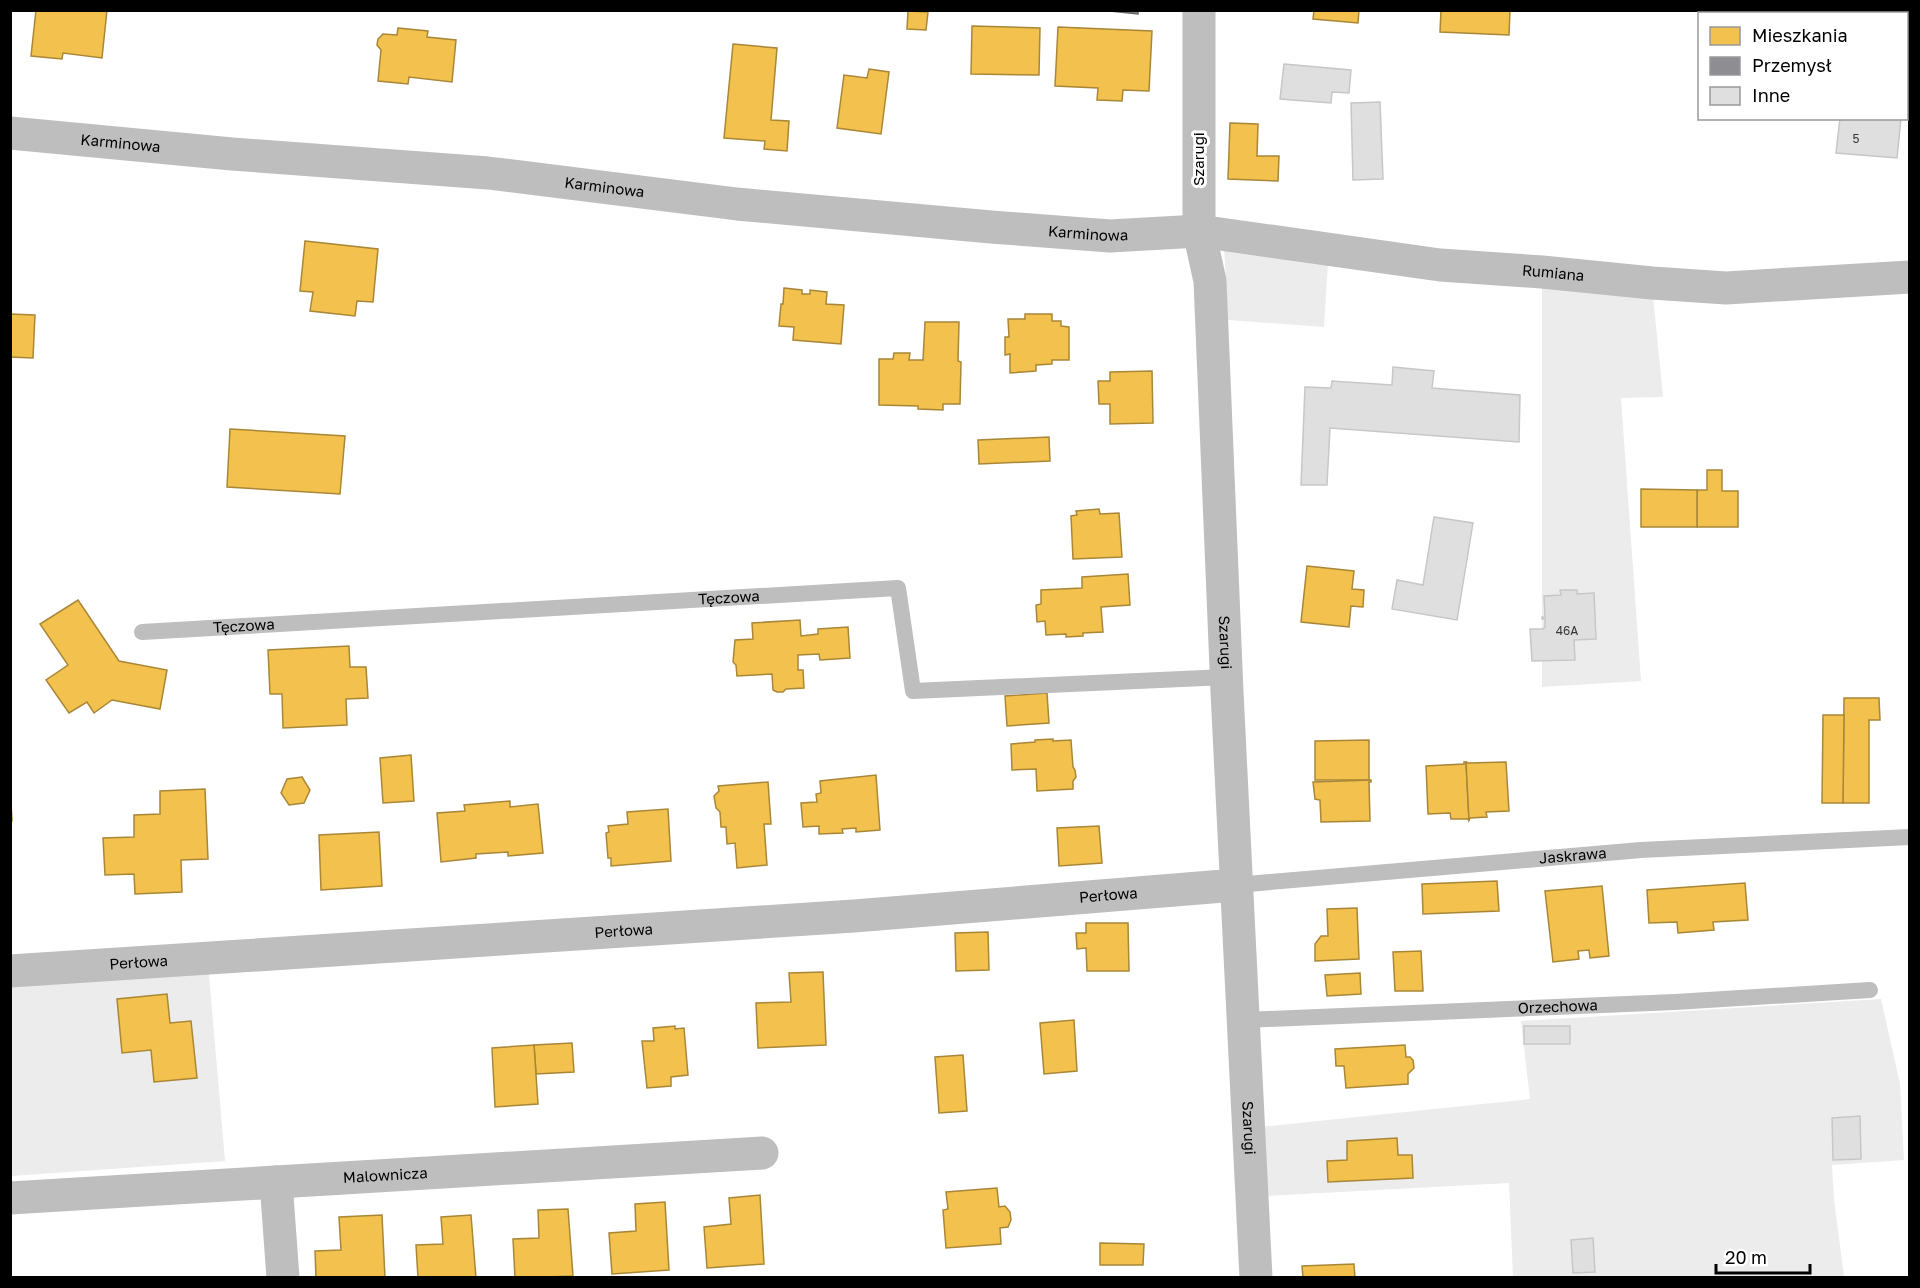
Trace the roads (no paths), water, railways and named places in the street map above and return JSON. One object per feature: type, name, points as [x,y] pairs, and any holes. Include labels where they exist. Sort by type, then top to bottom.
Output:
[{"type":"street","name":"Szarugi","points":[[1199,10],[1199,231],[1210,281],[1226,677],[1256,1278]]},
{"type":"street","name":"Karminowa","points":[[10,133],[232,154],[488,173],[737,204],[992,227],[1110,236],[1199,231]]},
{"type":"street","name":"Rumiana","points":[[1199,231],[1440,265],[1726,288],[1910,278]]},
{"type":"street","name":"Perłowa","points":[[10,971],[854,916],[1236,885]]},
{"type":"street","name":"Malownicza","points":[[10,1198],[762,1153]]},
{"type":"street","points":[[276,1182],[283,1278]]},
{"type":"lane","name":"Tęczowa","points":[[142,632],[898,588],[913,691],[1226,677]]},
{"type":"lane","name":"Jaskrawa","points":[[1236,885],[1641,850],[1910,837]]},
{"type":"lane","name":"Orzechowa","points":[[1244,1020],[1676,1002],[1870,990]]}]
